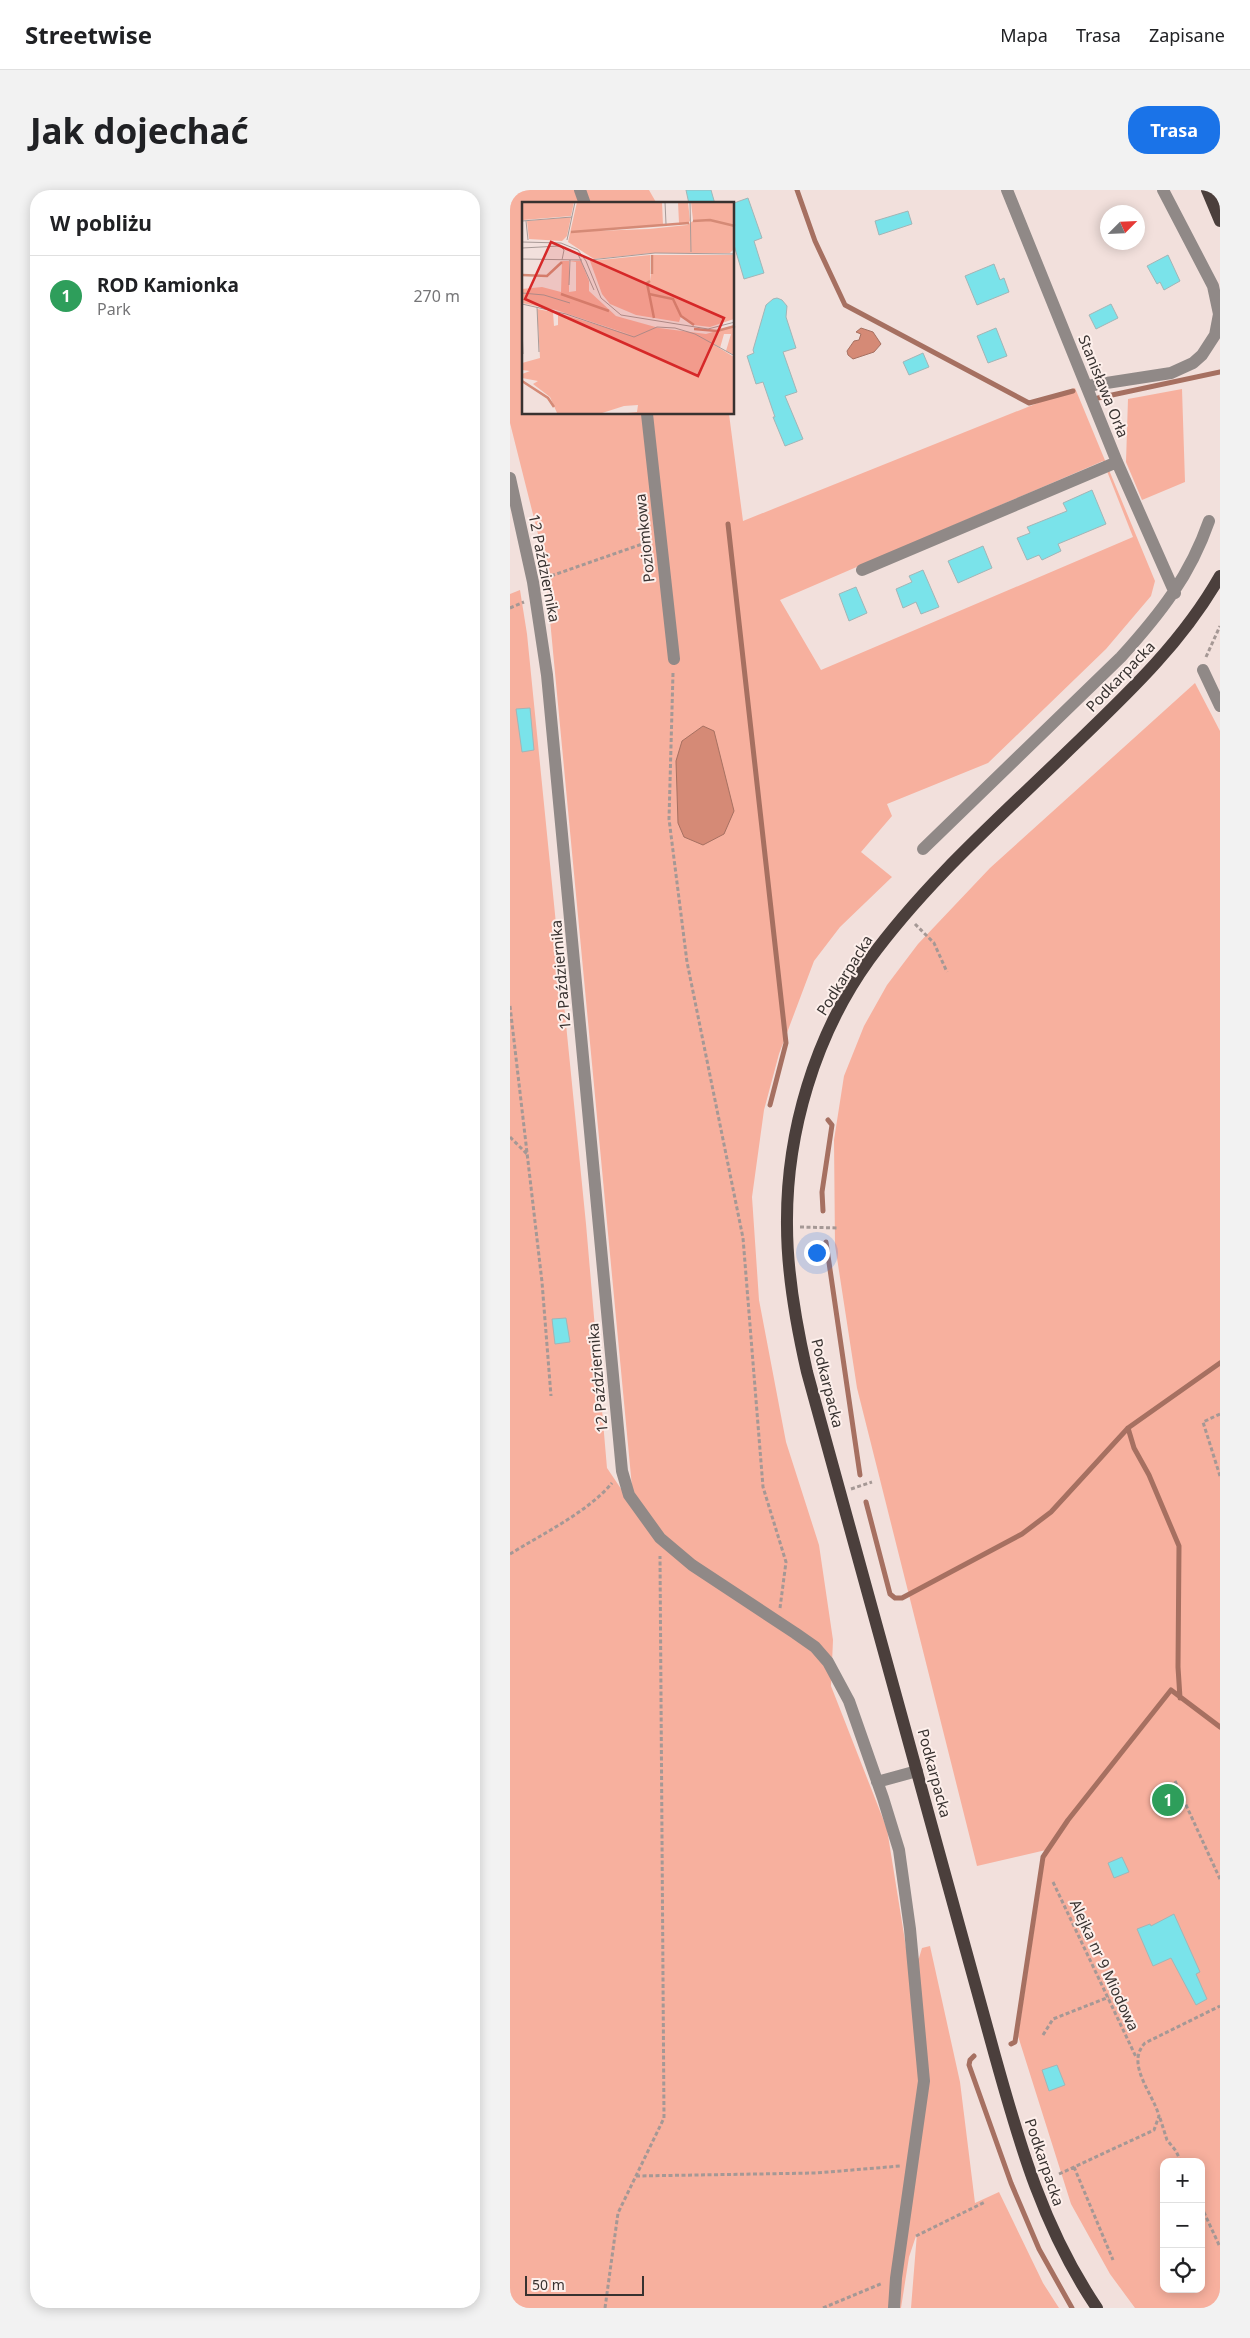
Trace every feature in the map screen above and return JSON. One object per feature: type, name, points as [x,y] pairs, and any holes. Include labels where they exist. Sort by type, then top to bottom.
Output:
[{"type":"main road","points":[[1207,190],[1220,221]]},
{"type":"main road","name":"Podkarpacka","points":[[1098,2308],[1068,2262],[1055,2237],[1023,2154],[815,1400],[799,1337],[792,1288],[787,1226],[794,1142],[812,1072],[846,997],[868,962],[936,879],[1159,660],[1195,617],[1220,576]]},
{"type":"street","points":[[580,190],[584,202]]},
{"type":"street","name":"Stanisława Orła","points":[[1007,190],[1117,462],[1175,593]]},
{"type":"street","points":[[1086,386],[1171,373],[1193,363],[1202,355],[1215,335],[1219,314],[1213,286],[1164,190]]},
{"type":"street","name":"Poziomkowa","points":[[647,415],[674,659]]},
{"type":"street","points":[[862,570],[1117,462]]},
{"type":"street","name":"12 Października","points":[[510,478],[533,582],[547,675],[622,1471],[629,1494],[660,1538],[692,1566],[815,1647],[828,1662],[849,1701],[899,1850],[910,1929],[924,2081],[896,2278],[894,2308]]},
{"type":"street","points":[[923,849],[1121,657],[1175,593],[1197,553],[1210,521]]},
{"type":"street","points":[[1203,670],[1220,706]]},
{"type":"street","points":[[877,1782],[917,1771]]},
{"type":"path","points":[[533,582],[660,537]]},
{"type":"path","points":[[1203,670],[1208,648],[1220,626]]},
{"type":"path","points":[[674,659],[669,819],[688,962],[743,1238],[763,1487],[786,1562],[778,1622]]},
{"type":"path","points":[[904,916],[923,931],[934,943],[947,972]]},
{"type":"path","points":[[510,1006],[542,1282],[551,1396]]},
{"type":"path","points":[[510,1137],[527,1154]]},
{"type":"path","points":[[787,1226],[839,1228]]},
{"type":"path","points":[[1220,1414],[1202,1422],[1220,1476]]},
{"type":"path","points":[[510,1554],[604,1492],[622,1471]]},
{"type":"path","points":[[841,1493],[872,1482]]},
{"type":"path","points":[[605,2308],[618,2213],[664,2118],[660,1538]]},
{"type":"path","points":[[1175,1781],[1220,1880]]},
{"type":"path","name":"Alejka nr 9 Miodowa","points":[[1053,1882],[1137,2058],[1138,2069],[1159,2116],[1167,2140],[1176,2150],[1179,2158]]},
{"type":"path","points":[[1043,2035],[1053,2019],[1109,1997]]},
{"type":"path","points":[[1137,2058],[1140,2048],[1145,2043],[1220,2006]]},
{"type":"path","points":[[1059,2174],[1149,2134],[1158,2124],[1159,2116]]},
{"type":"path","points":[[636,2176],[816,2173],[912,2164]]},
{"type":"path","points":[[1074,2167],[1113,2260]]},
{"type":"path","points":[[901,2244],[985,2202]]},
{"type":"path","points":[[1205,2215],[1220,2247]]},
{"type":"path","points":[[823,2308],[896,2278]]},
{"type":"shaded area","points":[[510,190],[649,190],[656,202],[522,202],[522,415],[729,415],[743,521],[1075,388],[1155,581],[1151,596],[1106,649],[988,763],[887,804],[892,816],[861,852],[892,877],[840,927],[814,961],[779,1054],[764,1110],[752,1197],[759,1300],[786,1442],[819,1545],[833,1640],[831,1686],[887,1829],[909,1966],[919,1958],[922,1948],[930,1946],[960,2082],[975,2203],[999,2192],[1043,2283],[1059,2308],[911,2308],[917,2233],[909,2257],[901,2308],[510,2308],[510,594],[520,590],[527,634],[586,1224],[607,1468],[634,1508],[542,550],[510,423]],"holes":[[[1103,461],[1133,537],[821,670],[780,600]]]},
{"type":"shaded area","points":[[861,328],[873,332],[881,344],[874,352],[853,359],[848,355],[847,351],[854,341],[859,340],[861,334],[856,332]]},
{"type":"shaded area","points":[[1182,389],[1185,482],[1142,500],[1126,462],[1128,399]]},
{"type":"shaded area","points":[[1195,683],[1220,731],[1220,2308],[1135,2308],[1110,2274],[1071,2204],[1018,2036],[1046,1850],[977,1866],[857,1388],[835,1245],[834,1140],[844,1076],[864,1026],[887,985],[918,944],[990,868]]},
{"type":"shaded area","points":[[703,726],[714,731],[734,811],[724,834],[703,845],[684,837],[678,823],[676,761],[682,741]]},
{"type":"building","points":[[686,190],[711,190],[714,202],[689,202]]},
{"type":"building","points":[[748,198],[762,238],[754,241],[764,273],[744,279],[735,248],[735,203]]},
{"type":"building","points":[[908,211],[912,224],[879,235],[875,221]]},
{"type":"building","points":[[1168,255],[1180,281],[1164,290],[1160,282],[1157,284],[1147,266]]},
{"type":"building","points":[[994,264],[1000,280],[1004,278],[1009,292],[977,305],[965,276]]},
{"type":"building","points":[[777,298],[782,300],[787,306],[786,317],[796,348],[783,352],[797,392],[785,396],[803,439],[785,446],[773,417],[775,417],[763,382],[756,384],[747,356],[754,353],[753,350],[766,305]]},
{"type":"building","points":[[1111,304],[1118,318],[1096,329],[1089,315]]},
{"type":"building","points":[[996,328],[1007,356],[988,363],[977,336]]},
{"type":"building","points":[[923,353],[929,367],[909,375],[903,362]]},
{"type":"building","points":[[1092,490],[1106,524],[1058,544],[1061,551],[1042,560],[1039,555],[1027,560],[1017,538],[1030,533],[1027,527],[1067,511],[1063,503]]},
{"type":"building","points":[[983,546],[992,568],[958,583],[948,561]]},
{"type":"building","points":[[923,570],[939,607],[921,614],[916,602],[903,608],[896,589],[912,582],[909,576]]},
{"type":"building","points":[[856,587],[867,613],[849,621],[839,594]]},
{"type":"building","points":[[530,708],[534,750],[522,752],[516,709]]},
{"type":"building","points":[[566,1318],[570,1342],[555,1344],[552,1319]]},
{"type":"building","points":[[1122,1857],[1129,1872],[1114,1878],[1108,1863]]},
{"type":"building","points":[[1174,1914],[1200,1972],[1196,1974],[1207,1999],[1196,2005],[1171,1958],[1153,1966],[1137,1929],[1150,1924],[1151,1926]]},
{"type":"building","points":[[1057,2065],[1065,2085],[1049,2091],[1042,2070]]},
{"type":"waterway","points":[[797,190],[815,241],[845,305],[1029,403],[1073,391]]},
{"type":"waterway","points":[[1098,398],[1220,372]]},
{"type":"waterway","points":[[728,524],[786,1043],[770,1105]]},
{"type":"waterway","points":[[823,1211],[822,1192],[832,1125],[828,1120]]},
{"type":"waterway","points":[[826,1242],[860,1475]]},
{"type":"waterway","points":[[866,1502],[890,1594],[895,1598],[902,1598],[1022,1534],[1051,1512],[1128,1428],[1220,1363]]},
{"type":"waterway","points":[[1128,1428],[1134,1448],[1149,1475],[1179,1546],[1178,1667],[1180,1698]]},
{"type":"waterway","points":[[1011,2044],[1015,2042],[1043,1857],[1068,1820],[1171,1690],[1220,1727]]},
{"type":"waterway","points":[[974,2056],[970,2060],[969,2065],[1011,2183],[1039,2249],[1072,2308]]},
{"type":"place","name":"ROD Kamionka","points":[[1168,1800]]}]
